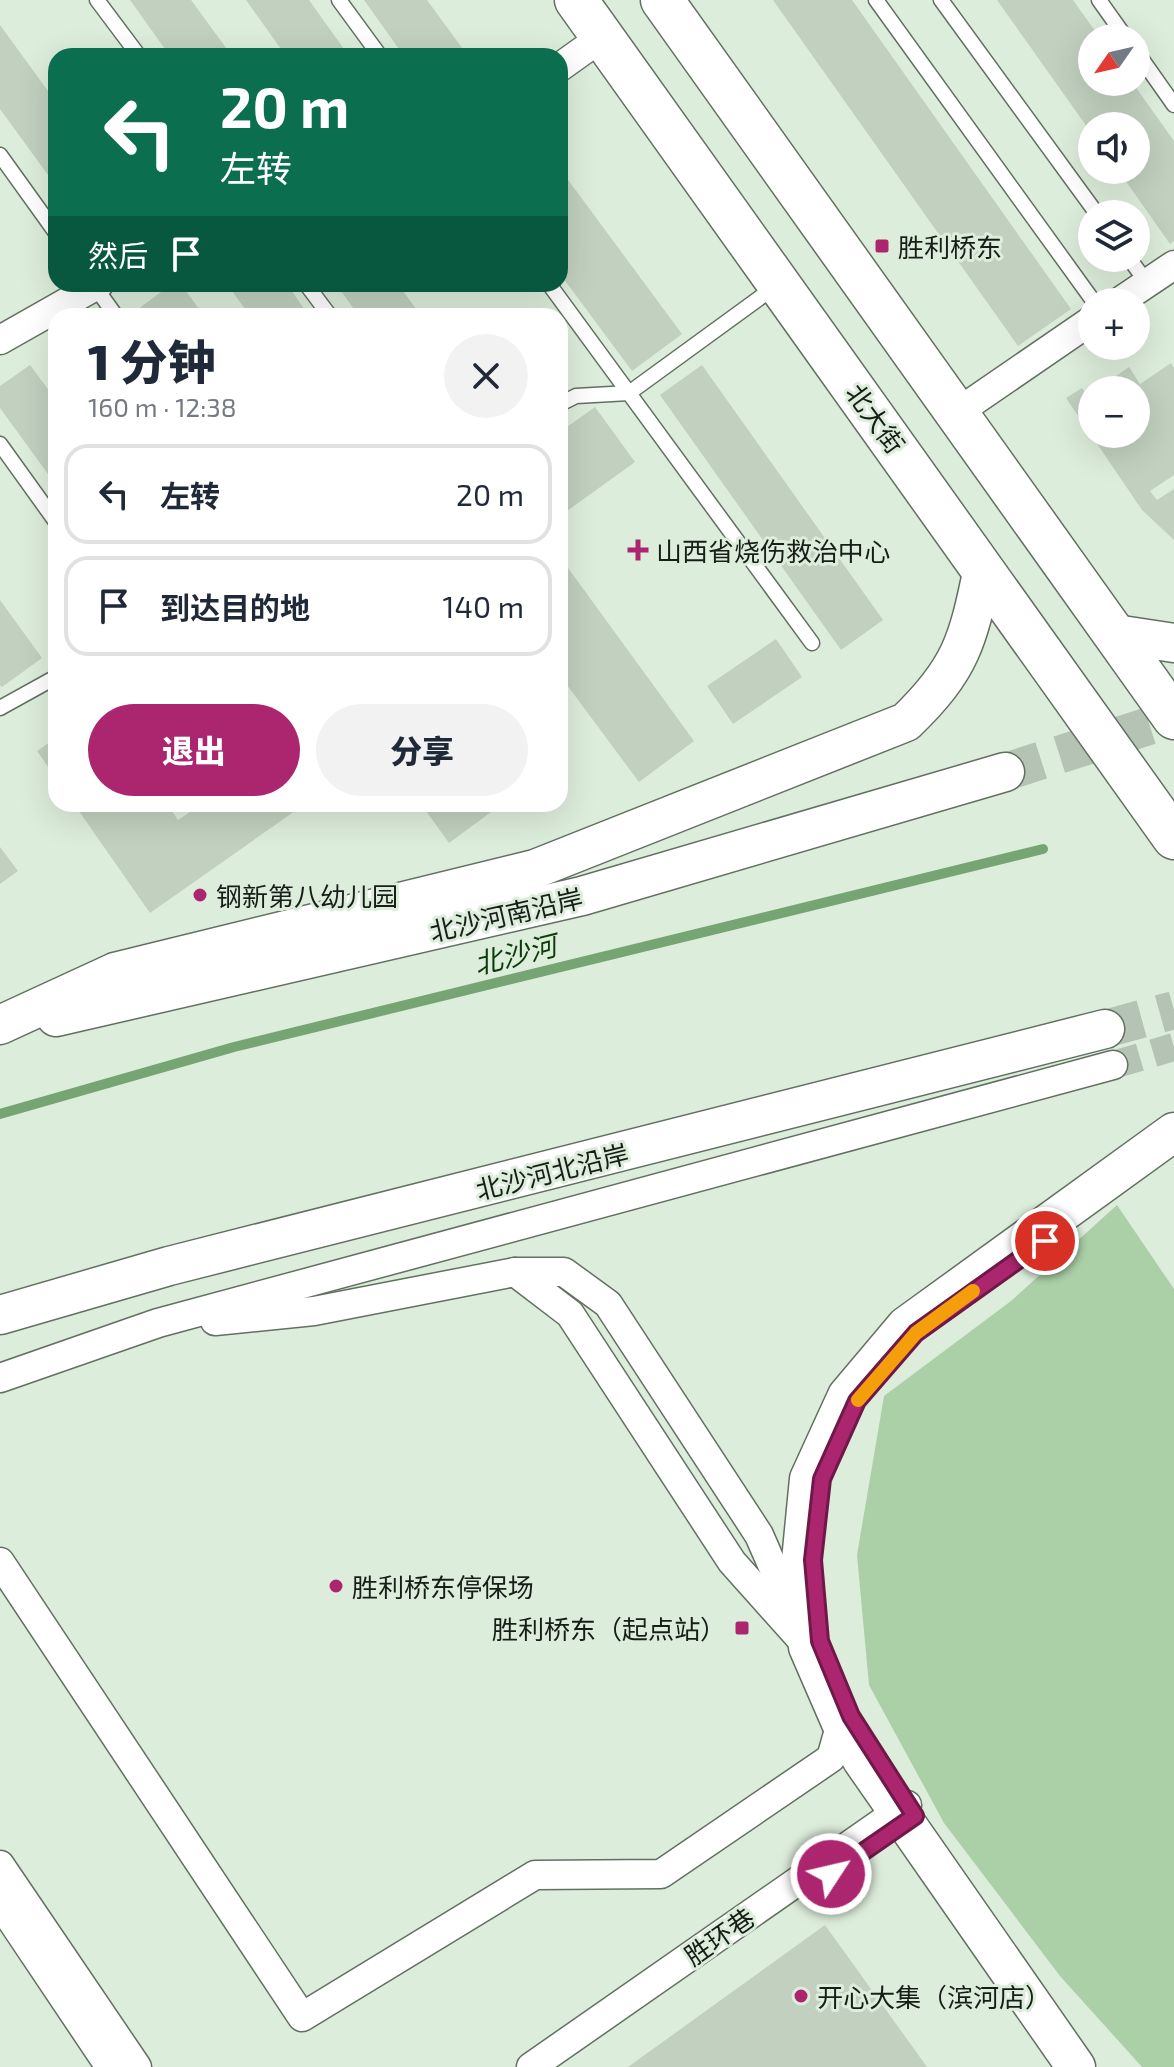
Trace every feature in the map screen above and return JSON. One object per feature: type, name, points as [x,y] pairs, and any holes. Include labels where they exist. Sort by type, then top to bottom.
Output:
[{"type":"main road","name":"北大街","points":[[576,0],[1174,838]]},
{"type":"main road","points":[[662,0],[1174,718]]},
{"type":"street","points":[[568,61],[602,37]]},
{"type":"street","points":[[1140,288],[1174,265]]},
{"type":"street","points":[[55,308],[83,292]]},
{"type":"street","points":[[0,340],[48,312]]},
{"type":"street","points":[[955,414],[1078,330]]},
{"type":"street","points":[[0,1028],[115,972],[535,869],[906,722],[937,692],[969,638],[983,568]]},
{"type":"street","points":[[1115,634],[1174,643]]},
{"type":"street","name":"北沙河南沿岸","points":[[0,1028],[582,896],[1005,772]]},
{"type":"street","points":[[0,1378],[158,1323],[1109,1047]]},
{"type":"street","name":"北沙河北沿岸","points":[[0,1315],[169,1266],[1109,1047]]},
{"type":"street","points":[[808,1647],[801,1561],[809,1479],[847,1396],[906,1326],[1174,1132]]},
{"type":"street","points":[[854,1752],[851,1716],[820,1641],[813,1560],[822,1479],[857,1401],[916,1333],[1174,1149]]},
{"type":"street","points":[[158,1323],[314,1311],[515,1272],[564,1272],[608,1304],[759,1535],[854,1752],[907,1814],[1092,2067]]},
{"type":"street","points":[[515,1272],[570,1314],[732,1562],[808,1647]]},
{"type":"street","points":[[0,1562],[302,2017],[535,1875],[661,1874],[854,1752]]},
{"type":"street","points":[[907,1814],[1076,2067]]},
{"type":"street","name":"胜环巷","points":[[531,2067],[907,1814]]},
{"type":"street","name":"胜环巷","points":[[555,2067],[907,1814]]},
{"type":"street","points":[[0,1865],[137,2067]]},
{"type":"street","points":[[0,1903],[110,2067]]},
{"type":"lane","points":[[97,0],[133,48]]},
{"type":"lane","points":[[339,0],[374,48]]},
{"type":"lane","points":[[876,0],[1084,288]]},
{"type":"lane","points":[[941,0],[1087,200]]},
{"type":"lane","points":[[1099,0],[1116,24]]},
{"type":"lane","points":[[1150,71],[1174,105]]},
{"type":"lane","points":[[0,155],[48,222]]},
{"type":"lane","points":[[1139,272],[1147,283]]},
{"type":"lane","points":[[568,400],[576,396],[629,393],[779,283]]},
{"type":"lane","points":[[568,310],[812,643]]},
{"type":"lane","points":[[0,444],[48,511]]},
{"type":"lane","points":[[0,708],[48,681]]},
{"type":"green space","points":[[1117,1205],[1174,1289],[1174,2067],[1142,2067],[1060,1976],[944,1823],[869,1685],[857,1555],[884,1396],[1011,1301]]},
{"type":"building","points":[[130,0],[191,0],[226,48],[164,48]]},
{"type":"building","points":[[246,0],[309,0],[343,48],[280,48]]},
{"type":"building","points":[[364,0],[427,0],[462,48],[398,48]]},
{"type":"building","points":[[773,0],[852,0],[1071,309],[1018,346]]},
{"type":"building","points":[[997,0],[1073,0],[1090,24],[1078,24],[1078,96],[1142,96],[1174,141],[1174,241],[1170,244],[1150,216],[1150,200],[1139,200],[1128,184],[1150,184],[1150,112],[1078,114]]},
{"type":"building","points":[[0,25],[48,91],[48,175],[0,109]]},
{"type":"building","points":[[568,180],[682,334],[632,371],[568,285]]},
{"type":"building","points":[[161,292],[187,292],[198,308],[139,308]]},
{"type":"building","points":[[233,292],[292,292],[304,308],[244,308]]},
{"type":"building","points":[[342,292],[404,292],[415,308],[353,308]]},
{"type":"building","points":[[1171,363],[1174,368],[1174,475],[1150,491],[1157,500],[1174,489],[1174,540],[1142,510],[1100,448],[1150,448],[1150,377]]},
{"type":"building","points":[[30,365],[48,389],[48,474],[0,408],[0,386]]},
{"type":"building","points":[[702,365],[883,620],[841,650],[660,395]]},
{"type":"building","points":[[1129,367],[1135,376],[1116,376]]},
{"type":"building","points":[[1078,390],[1078,416],[1066,398]]},
{"type":"building","points":[[595,407],[635,462],[568,510],[568,426]]},
{"type":"building","points":[[568,568],[694,741],[639,782],[568,686]]},
{"type":"building","points":[[0,600],[42,658],[2,687],[0,685]]},
{"type":"building","points":[[776,639],[802,677],[733,724],[707,686]]},
{"type":"building","points":[[48,743],[48,767],[37,751]]},
{"type":"building","points":[[80,812],[172,812],[178,820],[190,812],[294,812],[150,913]]},
{"type":"building","points":[[427,812],[491,812],[449,843]]},
{"type":"building","points":[[0,847],[18,871],[0,884]]},
{"type":"building","name":"开心大集（滨河店）","points":[[825,1925],[927,2067],[628,2067]]},
{"type":"waterway","name":"北沙河","points":[[0,1114],[234,1047],[1043,849]]},
{"type":"tunnel","points":[[1005,772],[1174,718]]},
{"type":"tunnel","points":[[1105,1029],[1174,1010]]},
{"type":"tunnel","points":[[1113,1065],[1174,1047]]},
{"type":"slow traffic","points":[[858,1400],[916,1333],[973,1291]]},
{"type":"place","name":"胜利桥东","points":[[882,246]]},
{"type":"place","name":"山西省烧伤救治中心","points":[[638,550]]},
{"type":"place","name":"钢新第八幼儿园","points":[[200,895]]},
{"type":"place","name":"胜利桥东停保场","points":[[336,1586]]},
{"type":"place","name":"胜利桥东（起点站）","points":[[742,1628]]},
{"type":"place","name":"开心大集（滨河店）","points":[[801,1996]]},
{"type":"route","points":[[831,1874],[915,1816],[851,1716],[820,1641],[813,1560],[822,1479],[857,1401],[916,1333],[1045,1241]]}]
